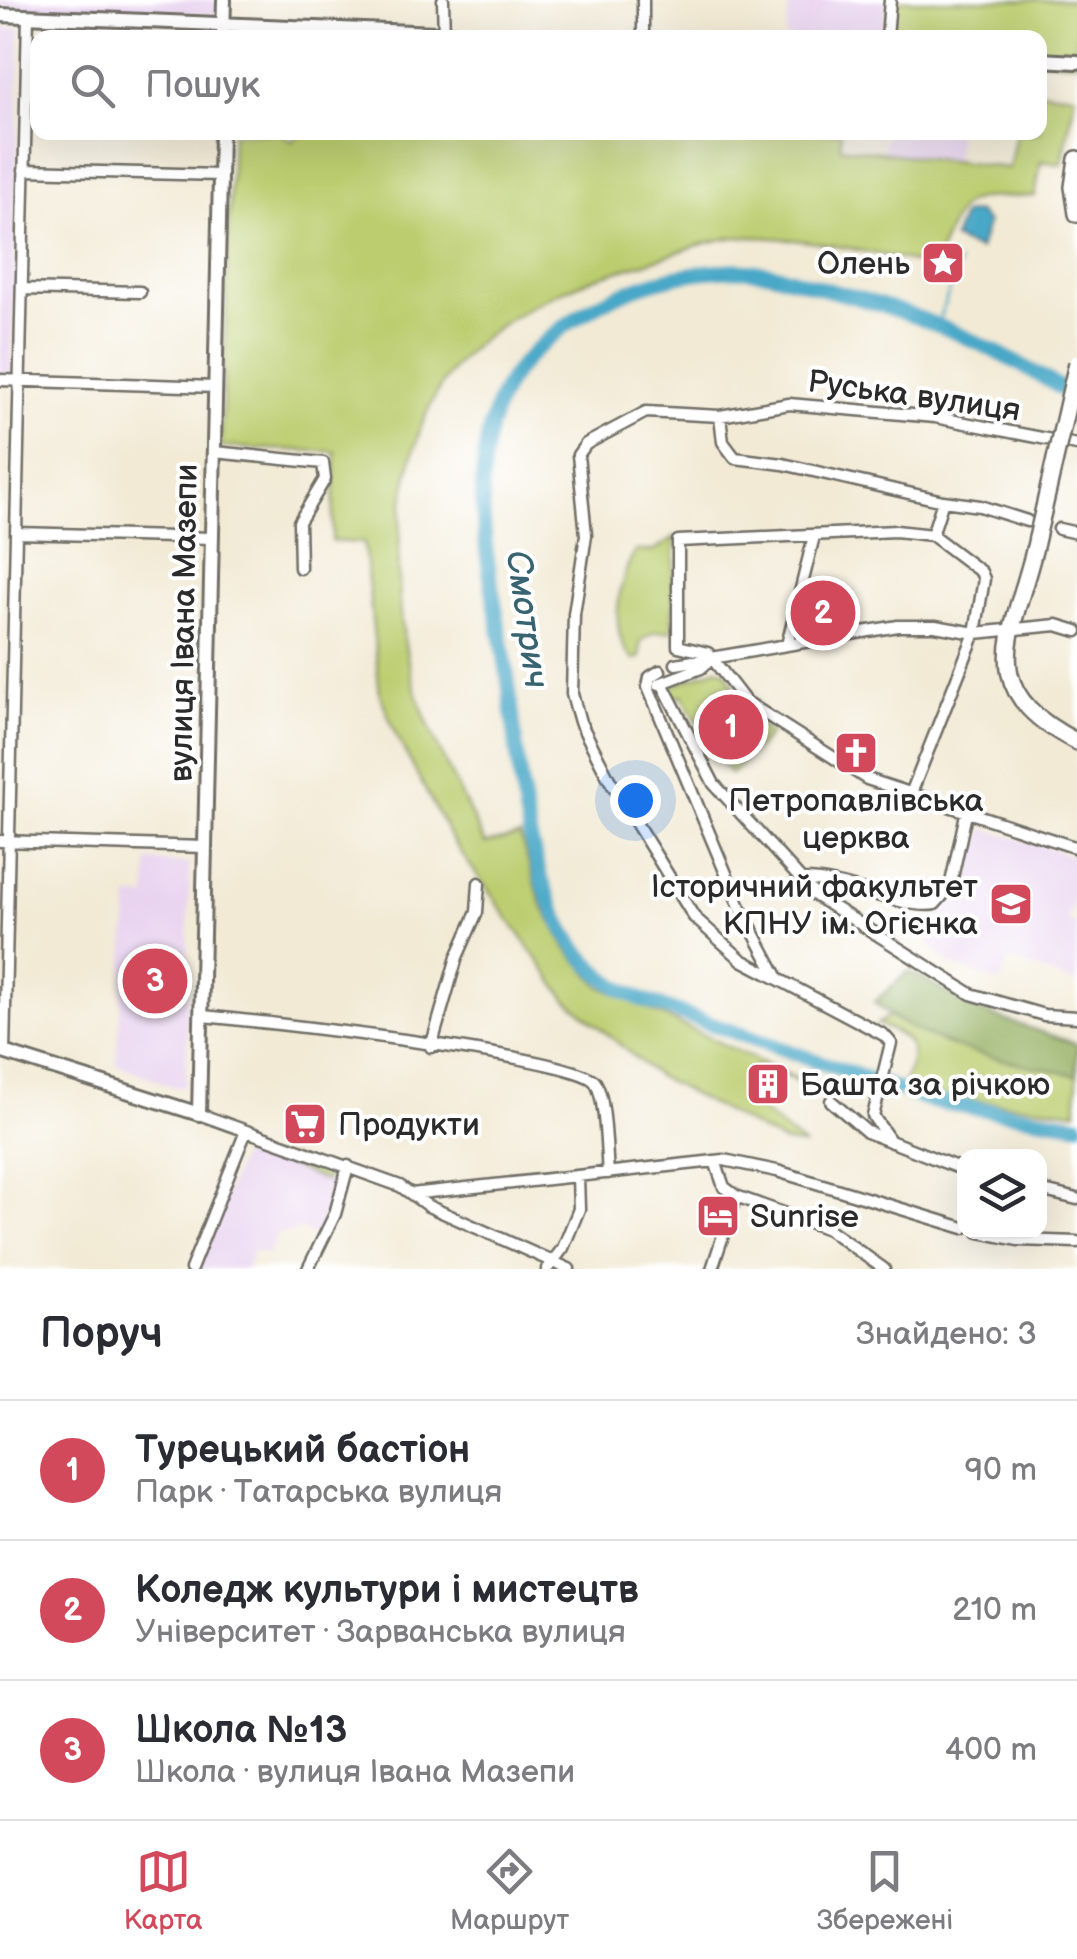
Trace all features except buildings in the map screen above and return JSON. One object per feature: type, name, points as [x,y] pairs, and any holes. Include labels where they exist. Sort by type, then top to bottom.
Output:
[{"type":"main road","points":[[1077,159],[1073,187],[1077,214]]},
{"type":"main road","points":[[1077,363],[1037,538],[1010,632],[1007,661],[1012,686],[1028,711],[1077,742]]},
{"type":"street","points":[[224,0],[224,30]]},
{"type":"street","points":[[443,0],[444,30]]},
{"type":"street","points":[[644,0],[644,30]]},
{"type":"street","points":[[888,30],[890,0]]},
{"type":"street","points":[[0,15],[224,21],[356,30]]},
{"type":"street","points":[[28,16],[16,538],[4,843],[2,1051],[348,1166],[548,1265],[568,1269]]},
{"type":"street","points":[[1047,60],[1077,62]]},
{"type":"street","name":"вулиця Івана Мазепи","points":[[199,1114],[221,140]]},
{"type":"street","points":[[24,170],[220,176]]},
{"type":"street","points":[[22,289],[140,292]]},
{"type":"street","points":[[0,380],[216,387]]},
{"type":"street","name":"Руська вулиця","points":[[891,1142],[876,1126],[874,1107],[892,1043],[884,1035],[742,960],[694,917],[628,815],[585,733],[572,694],[574,614],[586,536],[578,455],[586,444],[646,412],[720,416],[771,405],[812,404],[935,417],[1077,445]]},
{"type":"street","points":[[720,416],[723,442],[734,458],[783,464],[1028,520]]},
{"type":"street","points":[[214,452],[323,463],[325,480],[299,522],[300,568]]},
{"type":"street","points":[[932,535],[943,501]]},
{"type":"street","points":[[1059,528],[1077,533]]},
{"type":"street","points":[[910,796],[975,632],[981,572],[932,535],[896,531],[678,541],[678,646],[705,651],[745,701],[867,778],[910,796],[1077,848]]},
{"type":"street","points":[[787,645],[814,536]]},
{"type":"street","points":[[0,543],[16,538],[212,538]]},
{"type":"street","points":[[676,664],[898,626],[1010,632],[1050,624],[1077,630]]},
{"type":"street","points":[[712,658],[710,664],[661,677],[648,688],[740,907],[778,979]]},
{"type":"street","points":[[661,677],[714,784],[816,896],[970,994],[1044,1015],[1077,1017]]},
{"type":"street","points":[[800,880],[830,878],[935,904],[950,887],[966,814]]},
{"type":"street","points":[[4,843],[205,847]]},
{"type":"street","points":[[432,1047],[457,957],[477,912],[479,883]]},
{"type":"street","points":[[201,1016],[508,1054],[590,1076],[599,1091],[608,1173]]},
{"type":"street","points":[[831,1102],[866,1132],[957,1167]]},
{"type":"street","points":[[191,1269],[246,1131]]},
{"type":"street","points":[[716,1161],[724,1187],[736,1196],[828,1230],[884,1269]]},
{"type":"street","points":[[411,1194],[716,1161],[752,1164],[957,1226]]},
{"type":"street","points":[[308,1269],[335,1214],[348,1166]]},
{"type":"street","points":[[548,1265],[563,1248],[579,1209],[578,1177]]},
{"type":"street","points":[[1047,1192],[1077,1198]]},
{"type":"street","points":[[712,1269],[736,1196]]},
{"type":"street","points":[[1013,1239],[1077,1242]]},
{"type":"shaded area","points":[[0,0],[218,0],[218,15],[0,7]]},
{"type":"shaded area","points":[[789,0],[886,0],[883,30],[787,30]]},
{"type":"shaded area","points":[[0,28],[20,28],[11,375],[0,374]]},
{"type":"shaded area","points":[[884,140],[957,140],[955,160],[883,151]]},
{"type":"shaded area","name":"Історичний факультет КПНУ ім. Огієнка","points":[[984,829],[1077,857],[1077,893],[1067,919],[1077,925],[1077,984],[1009,959],[999,983],[949,963],[930,946],[932,925],[959,893]]},
{"type":"shaded area","points":[[148,861],[189,864],[186,1085],[177,1088],[116,1064],[129,897],[147,897]]},
{"type":"shaded area","points":[[244,1148],[337,1186],[328,1214],[317,1237],[302,1230],[277,1234],[268,1254],[253,1250],[247,1269],[197,1269]]},
{"type":"green space","points":[[890,0],[1077,0],[1077,62],[1047,60],[1047,30],[888,30]]},
{"type":"green space","points":[[1047,92],[1075,95],[1062,164],[1041,161],[1035,196],[989,198],[965,204],[933,267],[818,243],[747,237],[706,243],[592,279],[529,308],[471,349],[446,378],[413,451],[400,536],[399,578],[407,656],[430,729],[485,844],[520,836],[542,905],[567,949],[601,987],[812,1086],[755,1065],[741,1095],[805,1146],[783,1142],[657,1076],[566,999],[452,840],[396,735],[380,694],[364,543],[332,541],[336,452],[221,447],[232,140],[840,140],[840,147],[1009,168],[1015,140],[1047,140]]},
{"type":"green space","points":[[675,537],[672,631],[654,632],[641,641],[640,658],[633,659],[620,636],[618,621],[624,576],[635,551],[654,551]]},
{"type":"green space","points":[[717,668],[725,670],[752,720],[771,734],[731,774],[700,737],[703,733],[682,695],[674,698],[669,687]]},
{"type":"green space","points":[[909,971],[982,1012],[1077,1044],[1077,1075],[970,1051],[895,1018],[874,1002]]},
{"type":"green space","points":[[889,1016],[927,1036],[1077,1075],[1077,1111],[935,1097],[902,1088],[911,1048],[901,1036],[877,1024]]},
{"type":"green space","points":[[289,1157],[329,1171],[326,1181],[287,1165]]},
{"type":"water","points":[[977,212],[987,223],[979,250],[953,239],[963,214]]},
{"type":"waterway","points":[[938,323],[959,263]]},
{"type":"waterway","name":"Смотрич","points":[[1077,398],[1016,362],[957,334],[863,300],[764,272],[731,270],[682,275],[633,289],[589,310],[522,364],[502,394],[490,428],[482,499],[530,838],[549,899],[563,928],[586,960],[606,979],[640,999],[931,1101],[1077,1124]]},
{"type":"place","name":"Олень","points":[[943,263]]},
{"type":"place","name":"Коледж культури і мистецтв","points":[[823,613]]},
{"type":"place","name":"Турецький бастіон","points":[[731,727]]},
{"type":"place","name":"Петропавлівська церква","points":[[856,753]]},
{"type":"place","name":"Історичний факультет КПНУ ім. Огієнка","points":[[1011,904]]},
{"type":"place","name":"Школа №13","points":[[155,981]]},
{"type":"place","name":"Башта за річкою","points":[[768,1084]]},
{"type":"place","name":"Продукти","points":[[305,1124]]},
{"type":"place","name":"Sunrise","points":[[718,1216]]}]
